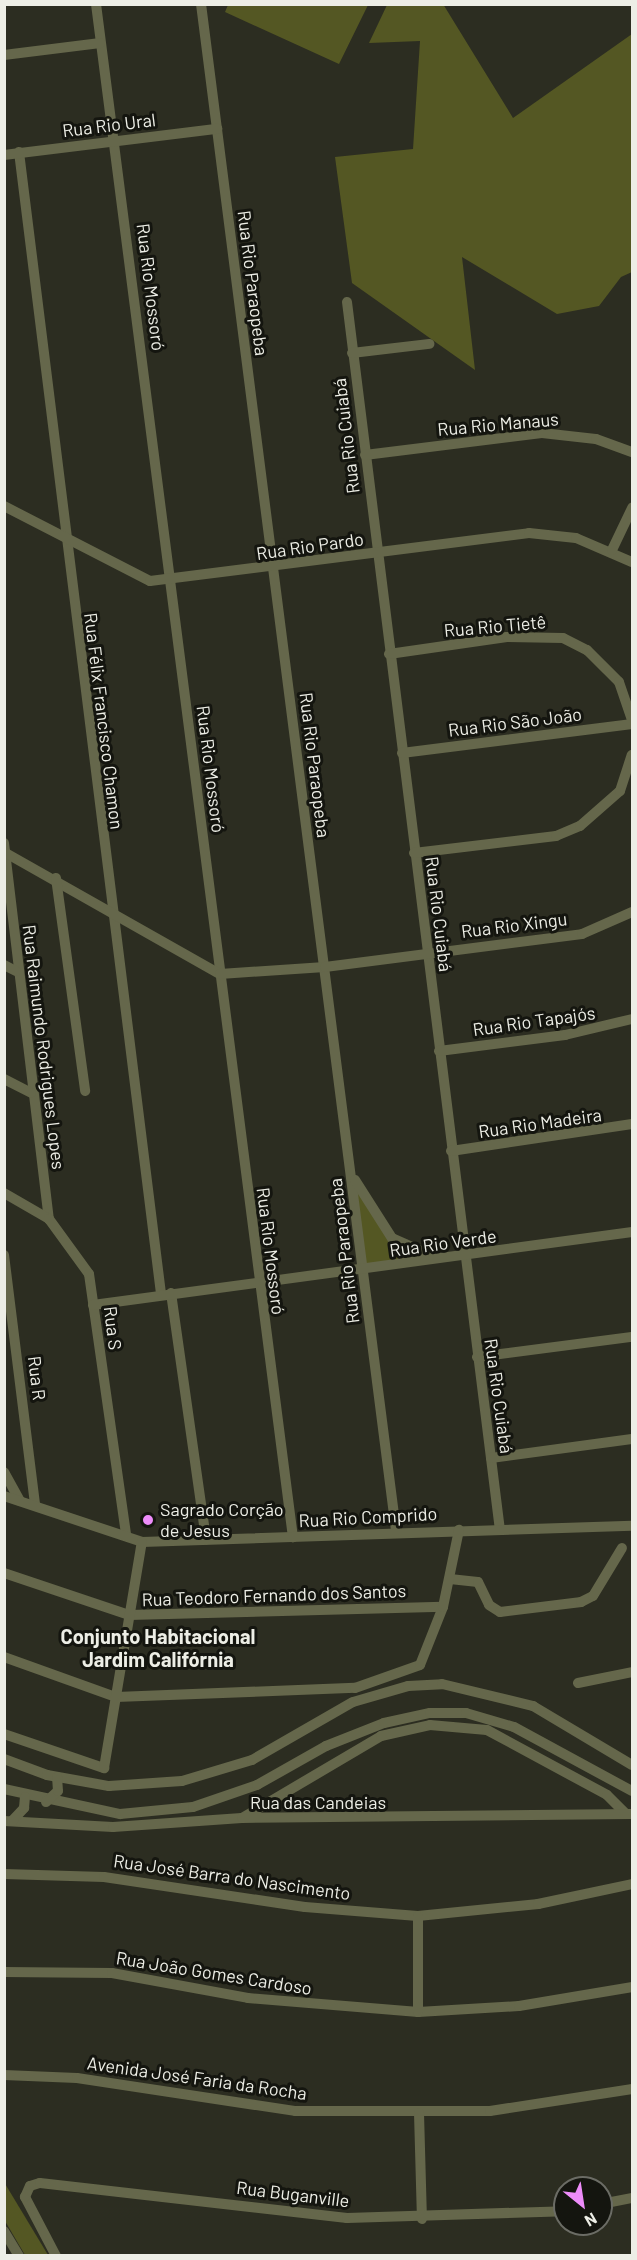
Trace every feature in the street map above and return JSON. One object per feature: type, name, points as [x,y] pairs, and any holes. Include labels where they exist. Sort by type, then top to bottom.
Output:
[{"type":"street","name":"Rua Rio Mossoró","points":[[96,4],[116,142],[258,1284],[293,1537]]},
{"type":"street","name":"Rua Rio Paraopeba","points":[[202,6],[396,1530]]},
{"type":"street","points":[[4,55],[100,42]]},
{"type":"street","name":"Rua Rio Ural","points":[[4,155],[217,129]]},
{"type":"street","name":"Rua Félix Francisco Chamon","points":[[19,152],[111,912],[166,1294],[206,1540]]},
{"type":"street","name":"Rua Rio Cuiabá","points":[[347,302],[463,1257],[500,1530]]},
{"type":"street","points":[[352,353],[429,344]]},
{"type":"street","name":"Rua Rio Manaus","points":[[364,455],[542,433],[596,439],[633,452]]},
{"type":"street","name":"Rua Rio Pardo","points":[[4,506],[136,576],[171,582],[529,533],[576,538],[612,550],[633,562]]},
{"type":"street","points":[[612,550],[633,508]]},
{"type":"street","name":"Rua Rio Tietê","points":[[389,654],[507,637],[563,638],[587,650],[619,682],[633,722]]},
{"type":"street","name":"Rua Rio São João","points":[[402,753],[633,722]]},
{"type":"street","points":[[414,853],[556,836],[580,826],[620,791],[633,755]]},
{"type":"street","points":[[5,850],[220,974]]},
{"type":"street","name":"Rua Raimundo Rodrigues Lopes","points":[[5,850],[16,971],[49,1219]]},
{"type":"street","points":[[56,878],[85,1091]]},
{"type":"street","name":"Rua Rio Xingu","points":[[220,974],[325,968],[427,952],[582,934],[633,912]]},
{"type":"street","points":[[4,965],[16,971]]},
{"type":"street","name":"Rua Rio Tapajós","points":[[439,1051],[601,1029],[633,1018]]},
{"type":"street","points":[[4,1079],[31,1093]]},
{"type":"street","name":"Rua Rio Madeira","points":[[451,1151],[633,1124]]},
{"type":"street","points":[[352,1175],[392,1238],[440,1259]]},
{"type":"street","name":"Rua S","points":[[4,1193],[49,1219],[89,1274],[126,1535]]},
{"type":"street","name":"Rua Rio Verde","points":[[93,1305],[362,1271],[633,1232]]},
{"type":"street","name":"Rua R","points":[[4,1255],[35,1505]]},
{"type":"street","points":[[477,1357],[633,1337]]},
{"type":"street","points":[[491,1458],[633,1439]]},
{"type":"street","points":[[4,1472],[20,1501]]},
{"type":"street","name":"Rua Rio Comprido","points":[[4,1496],[106,1528],[142,1542],[293,1537],[396,1530],[633,1526]]},
{"type":"street","points":[[106,1528],[120,1505]]},
{"type":"street","points":[[4,1658],[116,1697],[355,1688],[420,1665],[443,1607],[459,1530]]},
{"type":"street","points":[[4,1734],[104,1768],[142,1542]]},
{"type":"street","points":[[450,1579],[478,1582],[489,1605],[500,1612],[581,1602],[593,1596],[622,1548]]},
{"type":"street","name":"Rua Teodoro Fernando dos Santos","points":[[4,1573],[129,1615],[443,1607]]},
{"type":"street","points":[[578,1683],[633,1672]]},
{"type":"street","points":[[4,1759],[57,1777],[109,1786],[182,1781],[252,1760],[353,1702],[408,1686],[442,1684],[533,1706],[633,1765]]},
{"type":"street","points":[[8,1821],[25,1802],[46,1802],[120,1814],[193,1807],[257,1785],[326,1746],[384,1722],[430,1713],[466,1713],[514,1727],[633,1791]]},
{"type":"street","points":[[242,1818],[381,1736],[430,1725],[487,1730],[597,1790],[629,1814]]},
{"type":"street","points":[[46,1802],[58,1791],[57,1777]]},
{"type":"street","points":[[4,1789],[25,1802],[44,1821]]},
{"type":"street","name":"Rua das Candeias","points":[[8,1821],[44,1821],[113,1827],[242,1818],[629,1814]]},
{"type":"street","name":"Rua José Barra do Nascimento","points":[[4,1874],[104,1876],[305,1907],[418,1916],[538,1904],[633,1884]]},
{"type":"street","points":[[418,1916],[418,2012]]},
{"type":"street","name":"Rua João Gomes Cardoso","points":[[4,1972],[112,1973],[248,1998],[418,2012],[519,2006],[633,1987]]},
{"type":"street","name":"Avenida José Faria da Rocha","points":[[5,2076],[76,2078],[295,2111],[419,2113],[502,2110],[633,2089]]},
{"type":"street","points":[[419,2113],[423,2219]]},
{"type":"street","name":"Rua Buganville","points":[[56,2256],[25,2197],[30,2186],[58,2182],[347,2218],[423,2219],[553,2212]]},
{"type":"street","points":[[613,2202],[633,2198]]},
{"type":"street","points":[[4,2231],[19,2256]]},
{"type":"green space","points":[[228,4],[368,5],[339,64],[225,12]]},
{"type":"green space","points":[[443,4],[513,118],[632,34],[632,272],[621,277],[599,306],[557,314],[462,257],[475,370],[352,283],[335,157],[413,149],[420,41],[369,43],[387,5]]},
{"type":"green space","points":[[356,1189],[387,1237],[423,1257],[364,1265]]},
{"type":"green space","points":[[4,2182],[48,2255],[25,2255],[5,2221]]},
{"type":"place","name":"Sagrado Corção de Jesus","points":[[148,1520]]},
{"type":"district","name":"Conjunto Habitacional Jardim Califórnia","points":[[158,1648]]}]
